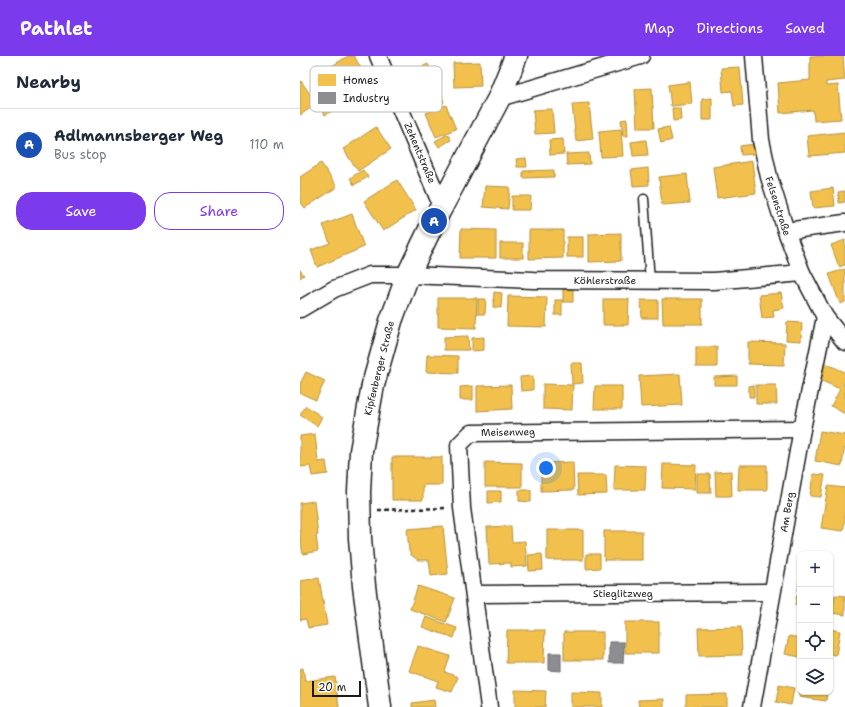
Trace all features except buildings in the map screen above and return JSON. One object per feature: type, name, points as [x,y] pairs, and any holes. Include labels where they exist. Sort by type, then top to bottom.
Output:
[{"type":"street","name":"Zehentstraße","points":[[378,56],[382,66]]},
{"type":"street","name":"Kipfenberger Straße","points":[[380,707],[364,586],[360,538],[359,492],[361,451],[373,385],[391,320],[408,275],[434,221],[499,98],[516,56]]},
{"type":"street","points":[[499,98],[641,56]]},
{"type":"street","name":"Felsenstraße","points":[[754,56],[761,140],[768,177],[802,273],[825,317],[845,342]]},
{"type":"street","name":"Zehentstraße","points":[[402,112],[442,206]]},
{"type":"street","points":[[786,231],[845,223]]},
{"type":"street","name":"Köhlerstraße","points":[[300,309],[334,289],[370,275],[533,280],[714,281],[802,273]]},
{"type":"street","name":"Am Berg","points":[[752,707],[802,429],[825,317]]},
{"type":"street","name":"Meisenweg","points":[[489,707],[462,508],[459,445],[471,433],[802,429]]},
{"type":"street","name":"Stieglitzweg","points":[[474,594],[772,592]]},
{"type":"lane","points":[[644,199],[650,281]]},
{"type":"path","points":[[378,510],[462,508]]},
{"type":"place","name":"Adlmannsberger Weg","points":[[434,221]]}]
